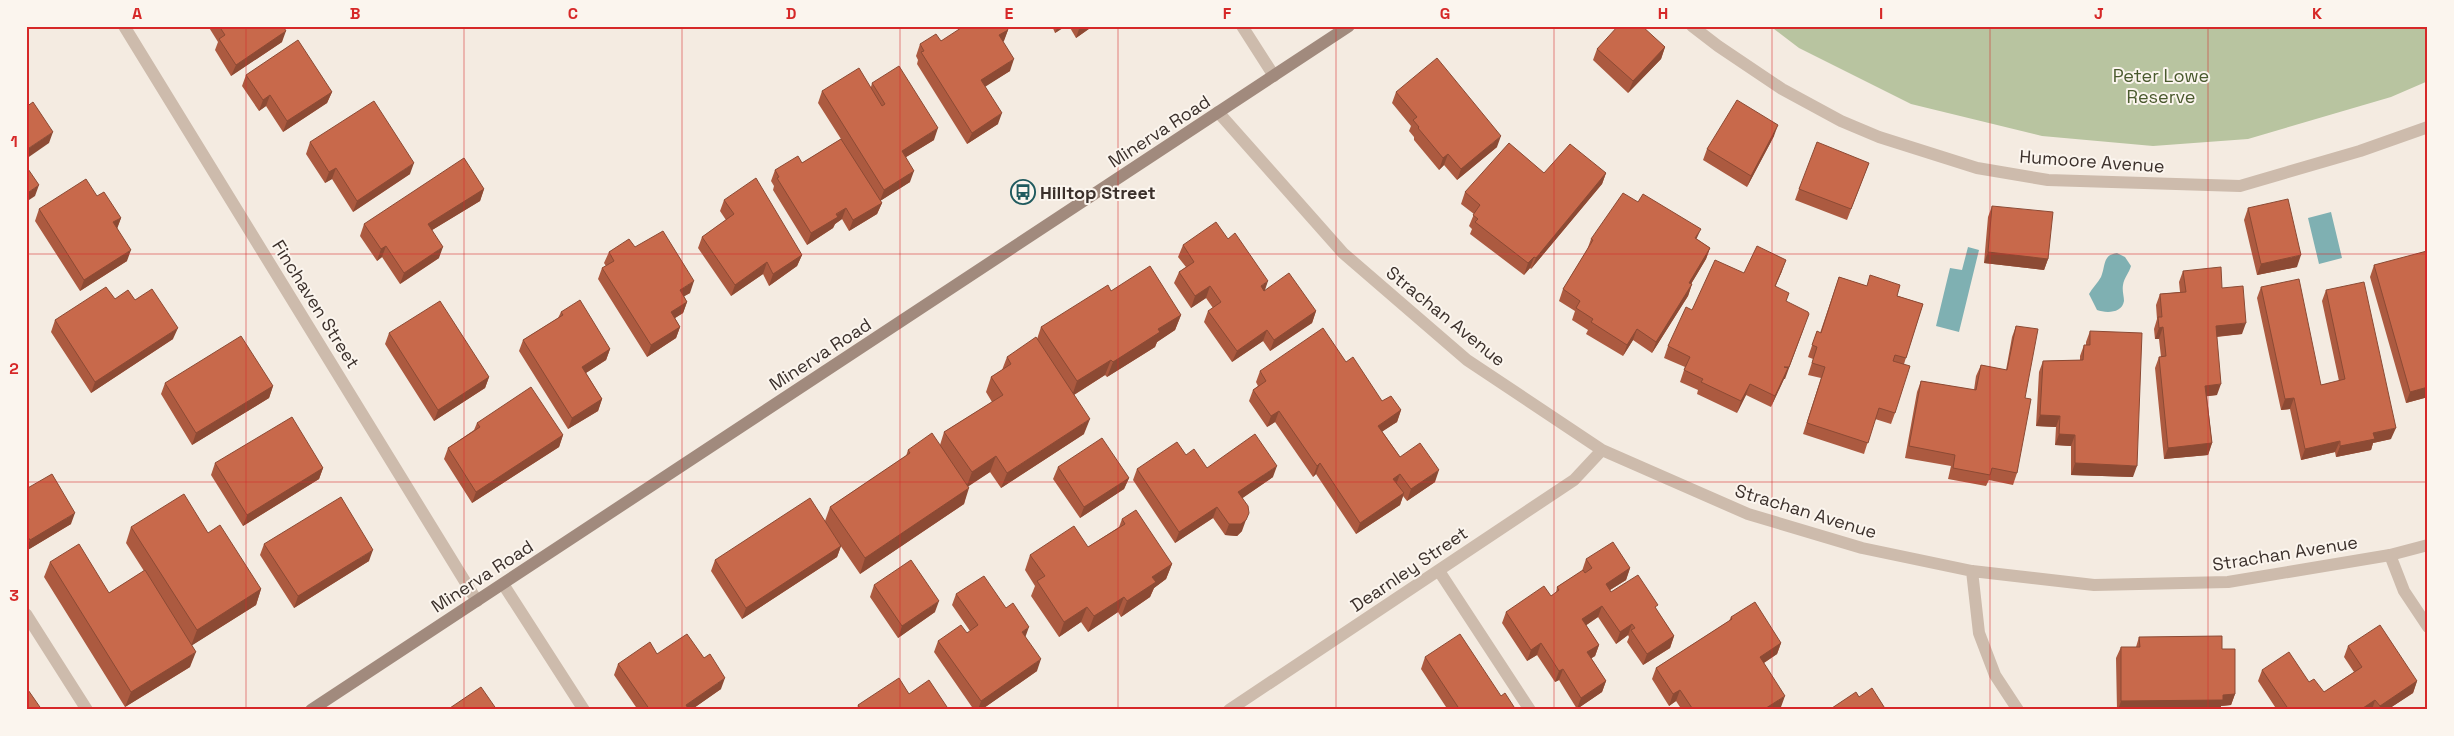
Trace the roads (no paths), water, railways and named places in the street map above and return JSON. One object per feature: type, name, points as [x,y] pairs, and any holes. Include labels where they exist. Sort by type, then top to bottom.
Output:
[{"type":"street","name":"Finchaven Street","points":[[124,26],[477,601]]},
{"type":"street","points":[[1242,26],[1274,76]]},
{"type":"street","name":"Minerva Road","points":[[311,710],[1349,26]]},
{"type":"street","name":"Humoore Avenue","points":[[1692,26],[1782,89],[1841,120],[1879,137],[1977,168],[2048,180],[2240,186],[2360,151],[2428,127]]},
{"type":"street","name":"Strachan Avenue","points":[[1218,112],[1342,253],[1467,360],[1602,450],[1748,514],[1862,548],[1972,571],[2094,585],[2228,582],[2390,554],[2428,545]]},
{"type":"street","name":"Dearnley Street","points":[[1229,710],[1574,480],[1602,450]]},
{"type":"street","points":[[2390,554],[2404,591],[2428,627]]},
{"type":"street","points":[[1439,571],[1530,710]]},
{"type":"street","points":[[1972,571],[1979,633],[1995,675],[2018,710]]},
{"type":"street","points":[[503,584],[584,710]]},
{"type":"street","points":[[26,614],[87,710]]},
{"type":"water","points":[[2331,212],[2342,258],[2319,264],[2308,218]]},
{"type":"water","points":[[1968,247],[1979,250],[1959,332],[1936,326],[1950,268],[1962,270]]},
{"type":"water","points":[[2117,253],[2125,257],[2131,266],[2123,285],[2124,301],[2123,305],[2117,310],[2104,312],[2097,310],[2089,294],[2101,277],[2105,262],[2109,256]]},
{"type":"place","name":"Hilltop Street","points":[[1023,192]]},
{"type":"park label","name":"Peter Lowe Reserve","points":[[2161,85]]}]
